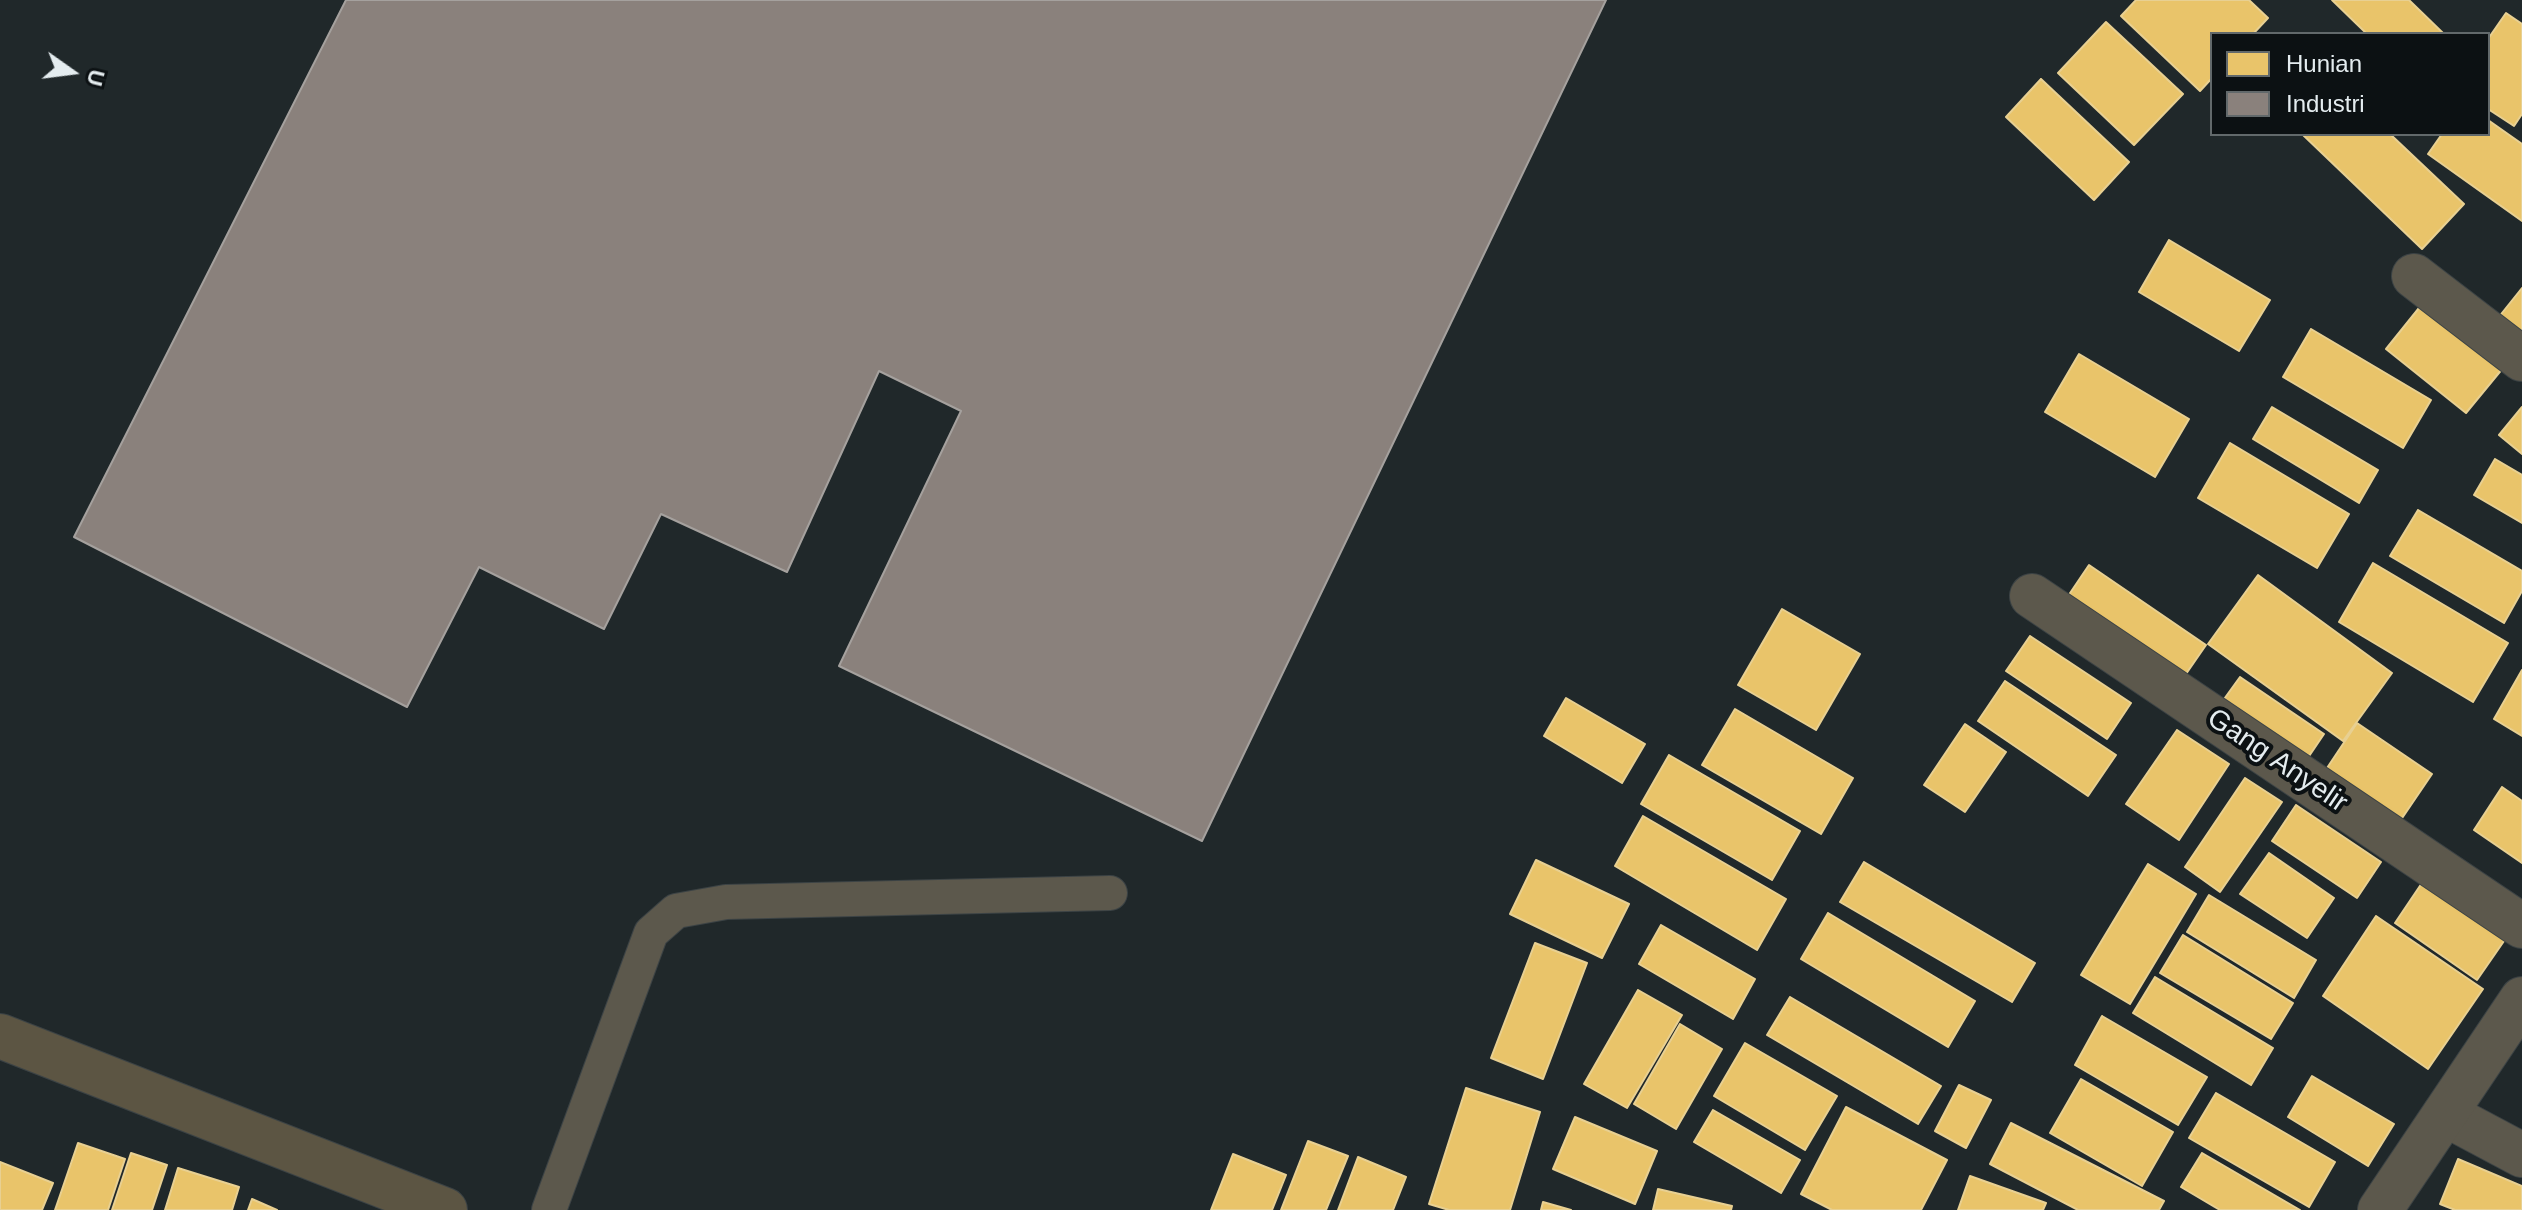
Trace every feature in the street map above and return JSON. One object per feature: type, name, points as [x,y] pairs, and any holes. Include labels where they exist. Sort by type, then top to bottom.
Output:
[{"type":"main road","points":[[0,1036],[445,1210]]},
{"type":"street","points":[[2414,276],[2522,359]]},
{"type":"street","name":"Gang Anyelir","points":[[2032,596],[2522,926]]},
{"type":"street","points":[[2380,1210],[2522,999]]},
{"type":"street","points":[[2445,1114],[2522,1155]]},
{"type":"lane","points":[[549,1210],[651,933],[676,911],[726,902],[1110,893]]},
{"type":"building: Hunian","points":[[2136,0],[2249,0],[2268,18],[2255,32],[2210,32],[2210,80],[2200,91],[2121,16]]},
{"type":"building: Hunian","points":[[2332,0],[2409,0],[2442,32],[2365,32]]},
{"type":"building: Hunian","points":[[2506,13],[2522,24],[2522,114],[2514,126],[2490,110],[2490,36]]},
{"type":"building: Hunian","points":[[2106,22],[2183,94],[2134,145],[2058,73]]},
{"type":"building: Hunian","points":[[2041,79],[2129,162],[2094,200],[2006,117]]},
{"type":"building: Hunian","points":[[2490,121],[2522,144],[2522,221],[2428,154],[2441,136],[2490,136]]},
{"type":"building: Hunian","points":[[2304,136],[2392,136],[2464,204],[2422,249]]},
{"type":"building: Hunian","points":[[2169,240],[2270,300],[2239,351],[2139,292]]},
{"type":"building: Hunian","points":[[2522,288],[2522,338],[2498,318]]},
{"type":"building: Hunian","points":[[2423,303],[2503,368],[2466,413],[2386,349]]},
{"type":"building: Hunian","points":[[2311,329],[2431,400],[2403,448],[2283,377]]},
{"type":"building: Hunian","points":[[2079,354],[2189,419],[2155,477],[2045,412]]},
{"type":"building: Hunian","points":[[2272,407],[2378,470],[2359,503],[2253,439]]},
{"type":"building: Hunian","points":[[2522,407],[2522,454],[2499,435]]},
{"type":"building: Hunian","points":[[2230,443],[2349,514],[2317,568],[2198,498]]},
{"type":"building: Hunian","points":[[2495,459],[2522,475],[2522,523],[2474,495]]},
{"type":"building: Hunian","points":[[2418,510],[2522,571],[2522,591],[2504,623],[2390,556]]},
{"type":"building: Hunian","points":[[2373,563],[2508,643],[2473,702],[2339,622]]},
{"type":"building: Hunian","points":[[2089,565],[2206,645],[2177,687],[2060,608]]},
{"type":"building: Hunian","points":[[2258,575],[2392,673],[2343,741],[2208,644]]},
{"type":"building: Hunian","points":[[1782,609],[1860,654],[1816,730],[1738,685]]},
{"type":"building: Hunian","points":[[2030,636],[2131,703],[2107,739],[2006,671]]},
{"type":"building: Hunian","points":[[2522,670],[2522,736],[2494,719]]},
{"type":"building: Hunian","points":[[2240,677],[2324,734],[2299,771],[2214,713]]},
{"type":"building: Hunian","points":[[2005,681],[2116,755],[2088,796],[1978,721]]},
{"type":"building: Hunian","points":[[1566,698],[1645,744],[1622,783],[1544,736]]},
{"type":"building: Hunian","points":[[1735,709],[1853,778],[1821,834],[1702,765]]},
{"type":"building: Hunian","points":[[2357,723],[2432,774],[2394,830],[2319,780]]},
{"type":"building: Hunian","points":[[1965,724],[2006,752],[1965,812],[1924,785]]},
{"type":"building: Hunian","points":[[2177,730],[2229,764],[2179,840],[2126,804]]},
{"type":"building: Hunian","points":[[1669,755],[1800,831],[1772,880],[1641,804]]},
{"type":"building: Hunian","points":[[2245,778],[2282,802],[2220,892],[2185,867]]},
{"type":"building: Hunian","points":[[2502,787],[2522,801],[2522,863],[2474,830]]},
{"type":"building: Hunian","points":[[2296,805],[2381,862],[2357,898],[2272,841]]},
{"type":"building: Hunian","points":[[1643,816],[1786,899],[1757,950],[1615,866]]},
{"type":"building: Hunian","points":[[2269,853],[2334,898],[2307,938],[2240,894]]},
{"type":"building: Hunian","points":[[1536,860],[1629,904],[1602,958],[1510,914]]},
{"type":"building: Hunian","points":[[1864,862],[2035,963],[2012,1002],[1840,902]]},
{"type":"building: Hunian","points":[[2148,864],[2196,894],[2130,1004],[2081,975]]},
{"type":"building: Hunian","points":[[2430,871],[2513,928],[2477,980],[2395,923]]},
{"type":"building: Hunian","points":[[2209,895],[2316,960],[2294,998],[2187,932]]},
{"type":"building: Hunian","points":[[1828,913],[1975,1001],[1948,1047],[1801,959]]},
{"type":"building: Hunian","points":[[2376,916],[2483,989],[2428,1069],[2323,996]]},
{"type":"building: Hunian","points":[[1661,925],[1755,979],[1733,1019],[1639,964]]},
{"type":"building: Hunian","points":[[2183,935],[2293,1003],[2271,1039],[2160,973]]},
{"type":"building: Hunian","points":[[1535,943],[1587,963],[1543,1079],[1491,1058]]},
{"type":"building: Hunian","points":[[2155,977],[2273,1048],[2251,1085],[2133,1013]]},
{"type":"building: Hunian","points":[[1638,990],[1682,1015],[1627,1108],[1584,1084]]},
{"type":"building: Hunian","points":[[1790,997],[1941,1086],[1918,1124],[1767,1035]]},
{"type":"building: Hunian","points":[[2102,1016],[2207,1077],[2178,1125],[2075,1065]]},
{"type":"building: Hunian","points":[[1680,1024],[1722,1049],[1676,1129],[1634,1104]]},
{"type":"building: Hunian","points":[[1745,1043],[1837,1096],[1805,1150],[1714,1096]]},
{"type":"building: Hunian","points":[[2312,1076],[2394,1124],[2368,1166],[2288,1117]]},
{"type":"building: Hunian","points":[[2081,1079],[2173,1132],[2142,1186],[2050,1133]]},
{"type":"building: Hunian","points":[[1959,1085],[1991,1100],[1966,1148],[1935,1131]]},
{"type":"building: Hunian","points":[[1466,1088],[1540,1112],[1510,1210],[1449,1210],[1429,1204]]},
{"type":"building: Hunian","points":[[2216,1093],[2335,1162],[2309,1207],[2189,1138]]},
{"type":"building: Hunian","points":[[1846,1107],[1947,1160],[1921,1210],[1832,1210],[1801,1194]]},
{"type":"building: Hunian","points":[[1713,1110],[1800,1160],[1781,1193],[1694,1142]]},
{"type":"building: Hunian","points":[[1575,1117],[1657,1151],[1635,1204],[1553,1169]]},
{"type":"building: Hunian","points":[[2011,1123],[2164,1201],[2159,1210],[2078,1210],[1990,1164]]},
{"type":"building: Hunian","points":[[1308,1141],[1348,1156],[1326,1210],[1281,1210]]},
{"type":"building: Hunian","points":[[78,1143],[125,1159],[108,1210],[55,1210]]},
{"type":"building: Hunian","points":[[131,1153],[167,1165],[152,1210],[112,1210]]},
{"type":"building: Hunian","points":[[2202,1153],[2300,1210],[2220,1210],[2181,1187]]},
{"type":"building: Hunian","points":[[1233,1154],[1286,1175],[1272,1210],[1211,1210]]},
{"type":"building: Hunian","points":[[1358,1157],[1406,1177],[1393,1210],[1338,1210]]},
{"type":"building: Hunian","points":[[2458,1159],[2522,1186],[2522,1210],[2455,1210],[2440,1204]]},
{"type":"building: Hunian","points":[[0,1162],[53,1183],[42,1210],[0,1210]]},
{"type":"building: Hunian","points":[[178,1168],[239,1187],[232,1210],[165,1210]]},
{"type":"building: Hunian","points":[[1970,1176],[2046,1203],[2043,1210],[1958,1210]]},
{"type":"building: Hunian","points":[[1658,1189],[1732,1206],[1731,1210],[1653,1210]]},
{"type":"building: Hunian","points":[[252,1199],[277,1210],[248,1210]]},
{"type":"building: Hunian","points":[[1543,1202],[1571,1210],[1541,1210]]},
{"type":"building: Industri","points":[[346,0],[1606,0],[1202,841],[839,666],[961,411],[879,371],[787,572],[661,514],[604,629],[479,567],[407,707],[74,537]]}]
